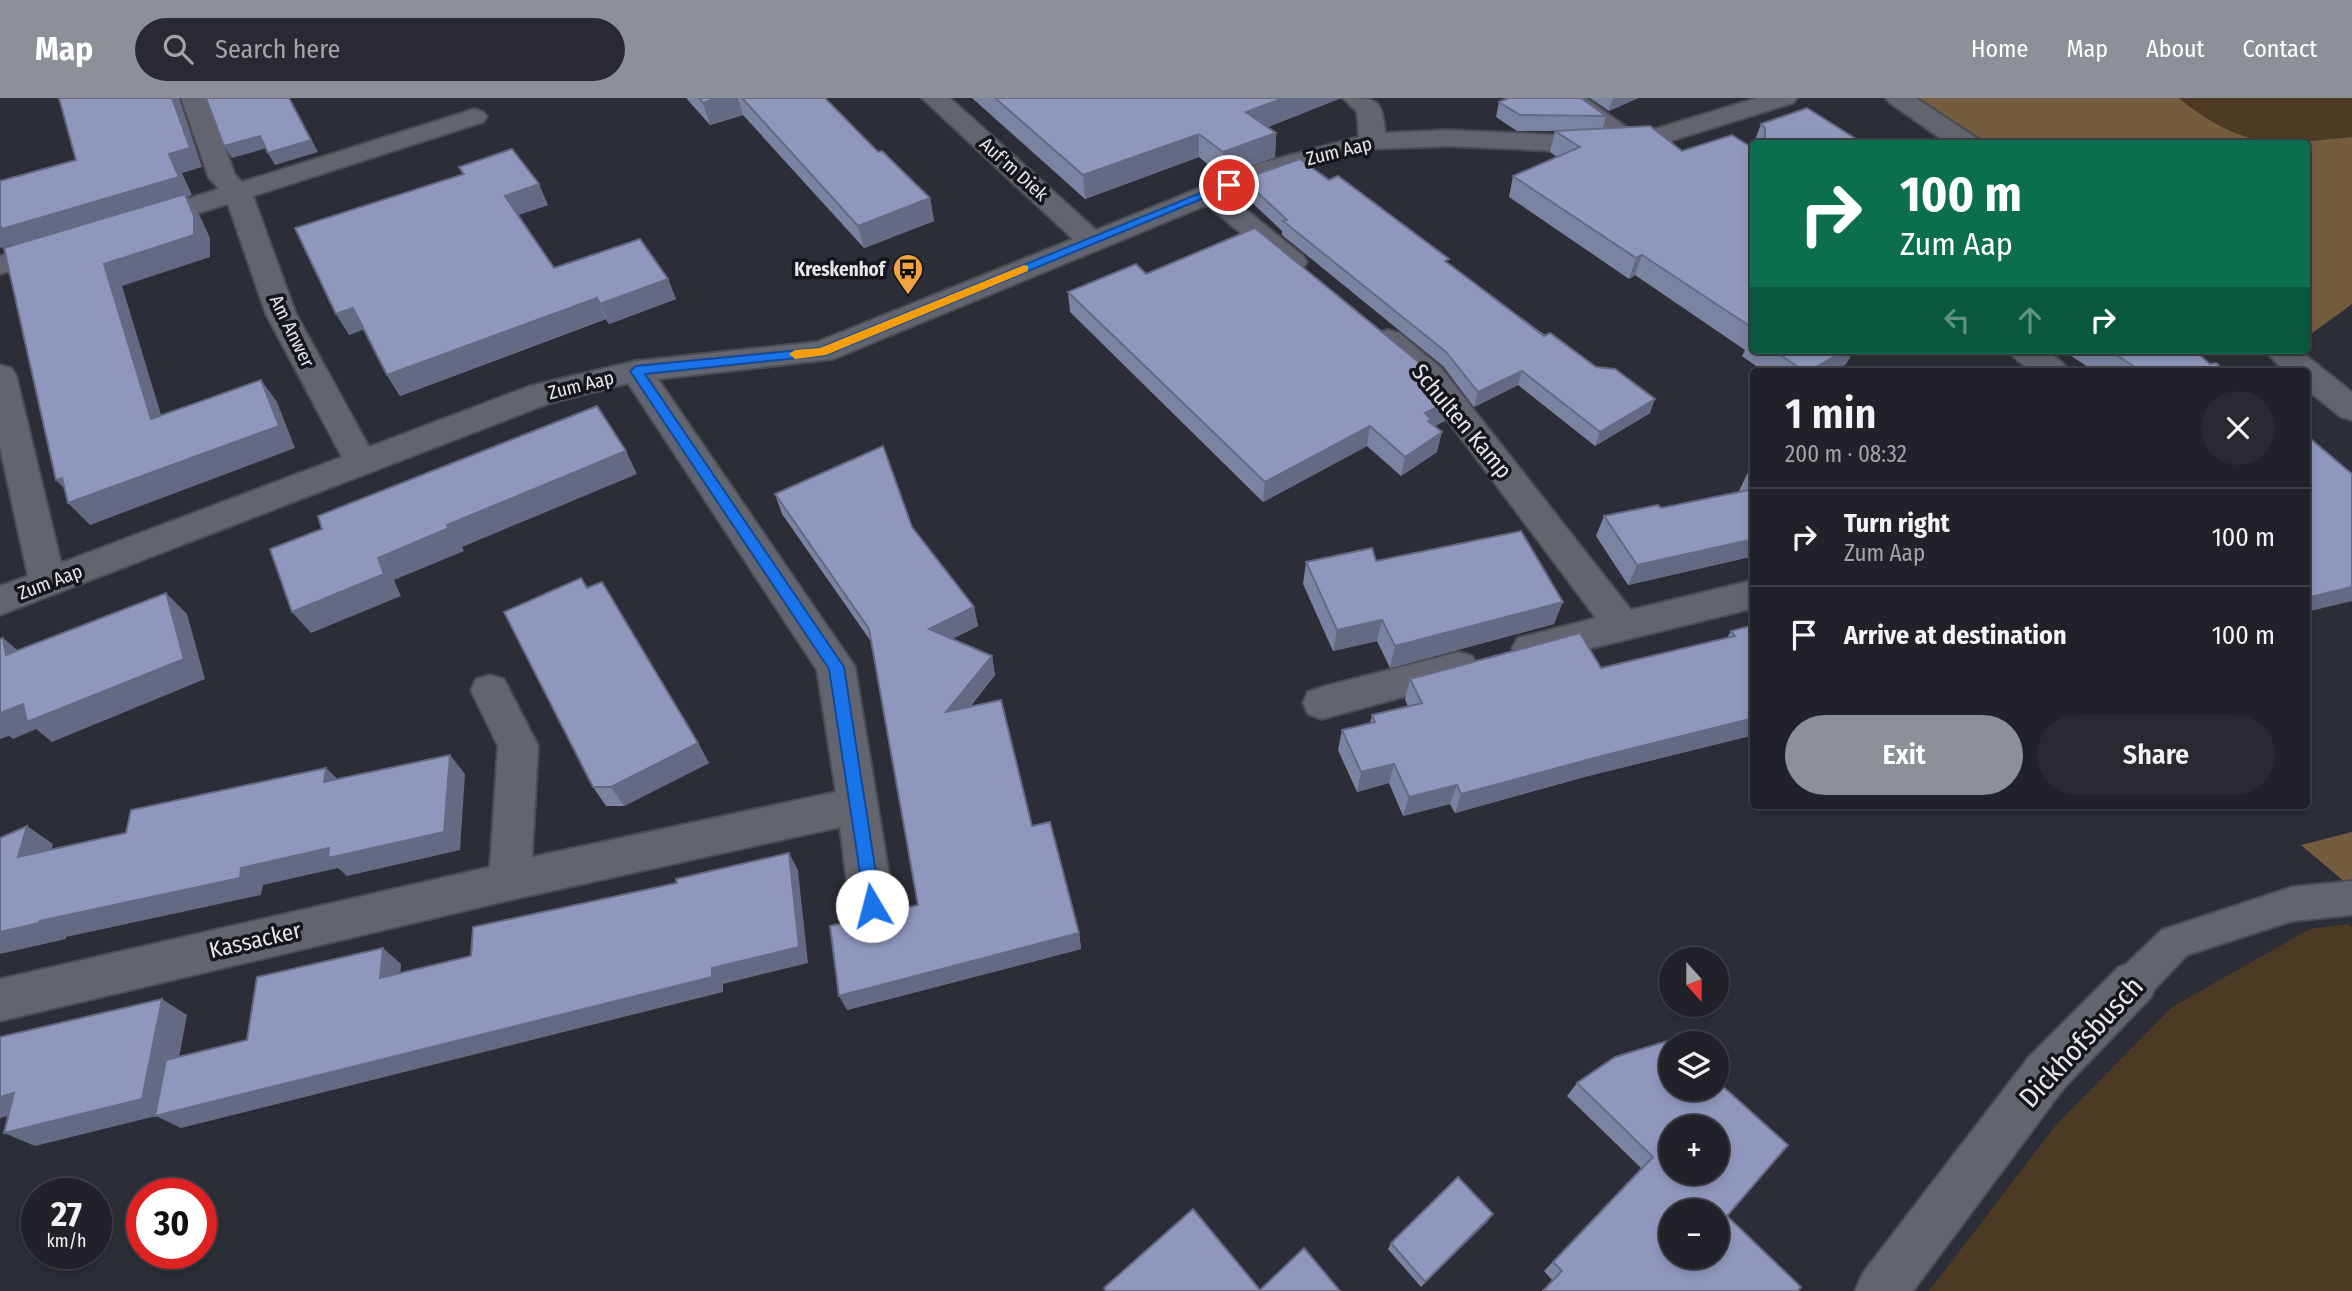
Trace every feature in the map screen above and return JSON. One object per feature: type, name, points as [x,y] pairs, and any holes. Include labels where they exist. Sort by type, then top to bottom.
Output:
[{"type":"street","name":"Auf'm Diek","points":[[935,98],[1092,241]]},
{"type":"street","points":[[1356,98],[1370,108],[1373,141]]},
{"type":"street","name":"Zum Aap","points":[[0,601],[541,394],[636,371],[822,352],[1271,169],[1373,141],[1447,138],[1578,144],[1633,141],[1711,131],[1783,98]]},
{"type":"street","points":[[1899,98],[1961,140]]},
{"type":"street","name":"Am Anwer","points":[[197,104],[223,178],[238,193],[281,314],[360,462]]},
{"type":"street","points":[[119,229],[474,117]]},
{"type":"street","points":[[1209,193],[1314,280]]},
{"type":"street","points":[[0,265],[79,241]]},
{"type":"street","name":"Schulten Kamp","points":[[1367,323],[1430,375],[1621,624]]},
{"type":"street","points":[[2030,354],[2049,368]]},
{"type":"street","points":[[2284,354],[2301,368]]},
{"type":"street","points":[[636,371],[836,667],[872,906]]},
{"type":"street","points":[[0,375],[48,583]]},
{"type":"street","points":[[2310,375],[2352,409]]},
{"type":"street","points":[[1322,703],[1621,624],[1750,595]]},
{"type":"street","points":[[491,691],[518,746],[510,881]]},
{"type":"street","name":"Kassacker","points":[[0,1000],[510,881],[858,805]]},
{"type":"street","name":"Dickhofsbusch","points":[[1881,1291],[2046,1073],[2135,982]]},
{"type":"lane","points":[[1571,98],[1633,141]]},
{"type":"lane","name":"Dickhofsbusch","points":[[2135,982],[2175,942],[2292,904],[2352,898]]},
{"type":"shaded area","points":[[1917,98],[2179,98],[2219,126],[2260,140],[1983,140]]},
{"type":"shaded area","points":[[2179,98],[2352,98],[2352,137],[2310,141],[2260,140],[2219,126]]},
{"type":"shaded area","points":[[2352,137],[2352,304],[2310,335],[2310,141]]},
{"type":"shaded area","points":[[2352,832],[2352,888],[2301,845]]},
{"type":"shaded area","points":[[2347,924],[2352,928],[2352,1291],[1929,1291],[2056,1125],[2172,1007],[2310,929]]},
{"type":"building","points":[[59,98],[172,98],[190,148],[169,154],[179,177],[2,229],[0,181],[76,160]]},
{"type":"building","points":[[206,98],[289,98],[311,140],[268,153],[260,136],[224,146]]},
{"type":"building","points":[[699,98],[718,98],[703,103]]},
{"type":"building","points":[[742,98],[825,98],[878,152],[882,151],[930,198],[858,226]]},
{"type":"building","points":[[995,98],[1284,98],[1246,112],[1276,133],[1223,152],[1199,134],[1083,175]]},
{"type":"building","points":[[1508,98],[1581,98],[1606,116],[1520,115],[1499,102]]},
{"type":"building","points":[[1807,108],[1858,140],[1765,140],[1765,128],[1761,124]]},
{"type":"building","points":[[1650,126],[1682,151],[1732,135],[1750,146],[1750,326],[1642,255],[1636,258],[1513,176],[1580,147],[1555,131]]},
{"type":"building","points":[[512,149],[539,184],[505,196],[554,268],[640,239],[668,279],[600,304],[597,298],[387,375],[353,308],[336,314],[295,228],[464,174],[459,167]]},
{"type":"building","points":[[1300,159],[1329,180],[1338,176],[1449,259],[1445,261],[1544,336],[1550,333],[1596,367],[1615,369],[1655,399],[1600,432],[1522,371],[1478,392],[1446,352],[1283,221],[1287,220],[1243,179]]},
{"type":"building","points":[[185,194],[194,216],[194,235],[104,264],[151,419],[261,380],[279,426],[68,503],[62,478],[56,480],[4,248]]},
{"type":"building","points":[[1255,228],[1421,364],[1449,401],[1425,413],[1431,419],[1428,421],[1442,432],[1405,457],[1370,426],[1265,482],[1068,292],[1136,264],[1146,274]]},
{"type":"building","points":[[1779,354],[1839,354],[1814,368],[1800,368]]},
{"type":"building","points":[[2115,354],[2199,354],[2210,364],[2216,363],[2222,368],[2136,368]]},
{"type":"building","points":[[597,406],[626,451],[447,525],[449,528],[378,558],[384,574],[292,612],[270,549],[322,529],[318,516]]},
{"type":"building","points":[[2310,438],[2352,474],[2352,587],[2310,597]]},
{"type":"building","points":[[883,446],[912,527],[974,607],[929,629],[992,656],[946,712],[1001,700],[1032,826],[1050,822],[1079,933],[839,996],[830,926],[918,905],[869,629],[775,494]]},
{"type":"building","points":[[1750,490],[1750,540],[1637,565],[1604,516],[1658,505],[1661,508]]},
{"type":"building","points":[[1521,531],[1563,602],[1395,646],[1382,620],[1337,630],[1306,562],[1372,548],[1376,561]]},
{"type":"building","points":[[581,578],[587,588],[602,582],[698,743],[611,787],[593,787],[504,612]]},
{"type":"building","points":[[166,593],[184,659],[27,722],[23,704],[0,713],[0,639],[3,638],[6,655]]},
{"type":"building","points":[[1750,626],[1750,719],[1461,794],[1457,785],[1409,797],[1394,764],[1361,772],[1342,730],[1375,722],[1372,715],[1422,703],[1410,679],[1580,633],[1601,668],[1735,636],[1731,631]]},
{"type":"building","points":[[450,755],[444,832],[328,858],[329,848],[241,868],[240,878],[0,932],[0,838],[27,826],[18,857],[126,833],[131,810],[326,768],[324,782]]},
{"type":"building","points":[[789,853],[799,947],[712,968],[712,977],[155,1116],[166,1060],[247,1040],[257,977],[383,948],[380,978],[471,956],[473,927],[677,883],[676,879]]},
{"type":"building","points":[[162,999],[142,1099],[4,1133],[14,1093],[0,1097],[0,1037]]},
{"type":"building","points":[[1659,1044],[1659,1101],[1729,1101],[1729,1092],[1788,1145],[1729,1214],[1729,1199],[1659,1199],[1659,1269],[1729,1269],[1729,1218],[1801,1287],[1798,1291],[1543,1291],[1562,1271],[1553,1262],[1653,1157],[1577,1083],[1615,1057]]},
{"type":"building","points":[[1458,1177],[1493,1214],[1425,1282],[1391,1243]]},
{"type":"building","points":[[1193,1209],[1260,1290],[1304,1248],[1340,1291],[1106,1291],[1104,1288]]},
{"type":"slow traffic","points":[[795,354],[822,352],[1024,269]]},
{"type":"place","name":"Kreskenhof","points":[[908,296]]},
{"type":"route","points":[[872,906],[836,667],[636,371],[822,352],[1229,185]]}]
